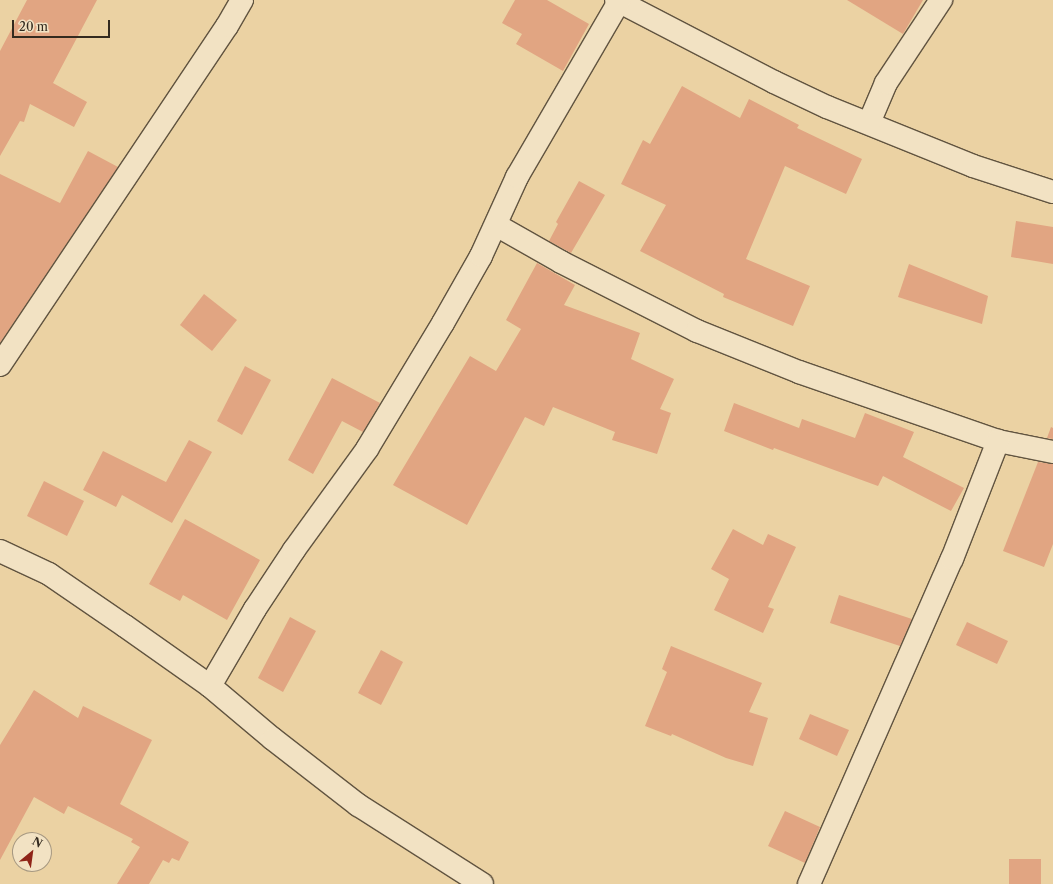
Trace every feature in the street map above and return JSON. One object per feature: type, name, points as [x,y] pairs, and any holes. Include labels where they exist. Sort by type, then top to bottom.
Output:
[{"type":"street","points":[[0,365],[227,26],[242,0]]},
{"type":"street","points":[[869,123],[886,82],[942,0]]},
{"type":"street","points":[[210,686],[264,596],[366,449],[443,323],[496,225],[518,177],[618,1],[774,82],[973,166],[1053,192]]},
{"type":"street","points":[[496,225],[562,262],[697,331],[799,372],[998,441],[1053,452]]},
{"type":"street","points":[[809,884],[952,559],[998,441]]},
{"type":"street","points":[[0,550],[49,574],[210,686],[273,739],[358,805],[482,884]]},
{"type":"building","points":[[27,0],[97,0],[53,83],[87,102],[74,127],[30,104],[24,122],[20,121],[0,156],[0,51]]},
{"type":"building","points":[[515,0],[547,0],[589,24],[563,71],[516,44],[522,34],[502,23]]},
{"type":"building","points":[[847,0],[923,0],[903,34]]},
{"type":"building","points":[[682,86],[740,118],[749,99],[799,125],[797,128],[862,159],[846,194],[785,166],[746,259],[810,286],[793,326],[723,297],[724,294],[640,251],[666,205],[621,184],[643,140],[650,144]]},
{"type":"building","points":[[88,151],[118,167],[0,343],[0,174],[60,203]]},
{"type":"building","points":[[579,181],[605,195],[571,253],[549,241],[558,224],[556,222]]},
{"type":"building","points":[[1016,221],[1053,227],[1053,264],[1011,257]]},
{"type":"building","points":[[537,263],[575,285],[564,305],[640,333],[631,359],[674,379],[660,409],[671,413],[657,454],[612,440],[615,432],[553,407],[544,426],[525,417],[467,525],[393,485],[470,356],[496,371],[521,329],[506,320]]},
{"type":"building","points":[[909,264],[988,296],[982,324],[898,297]]},
{"type":"building","points":[[204,294],[237,320],[212,351],[180,325]]},
{"type":"building","points":[[245,366],[271,380],[242,435],[217,421]]},
{"type":"building","points":[[332,378],[380,403],[363,432],[342,421],[313,474],[288,460]]},
{"type":"building","points":[[734,403],[799,428],[802,419],[855,438],[865,413],[914,432],[903,457],[964,488],[951,511],[883,476],[878,486],[774,448],[773,450],[724,431]]},
{"type":"building","points":[[1051,427],[1053,428],[1053,439],[1047,438]]},
{"type":"building","points":[[189,440],[212,452],[172,523],[122,495],[116,507],[83,490],[103,451],[166,482]]},
{"type":"building","points":[[1038,462],[1053,464],[1053,544],[1044,567],[1003,551]]},
{"type":"building","points":[[44,481],[84,501],[67,536],[27,516]]},
{"type":"building","points":[[185,519],[260,560],[227,620],[183,595],[180,601],[149,584]]},
{"type":"building","points":[[733,529],[763,545],[768,534],[796,547],[768,607],[774,609],[763,633],[714,610],[729,579],[711,569]]},
{"type":"building","points":[[839,595],[912,619],[900,646],[830,623]]},
{"type":"building","points":[[290,617],[316,631],[283,692],[258,678]]},
{"type":"building","points":[[967,622],[1008,641],[997,664],[956,645]]},
{"type":"building","points":[[671,646],[762,683],[749,712],[768,718],[753,766],[726,758],[672,734],[671,736],[645,726],[667,672],[662,669]]},
{"type":"building","points":[[381,650],[403,662],[381,705],[358,693]]},
{"type":"building","points":[[34,690],[78,718],[83,706],[152,740],[120,804],[189,842],[179,861],[172,858],[169,863],[163,860],[149,884],[117,884],[140,847],[131,842],[133,839],[68,806],[64,814],[34,797],[15,832],[12,832],[12,838],[0,860],[0,745]]},
{"type":"building","points":[[810,714],[849,730],[837,756],[799,739]]},
{"type":"building","points":[[785,811],[820,827],[805,863],[768,846]]},
{"type":"building","points":[[1009,859],[1041,859],[1041,884],[1009,884]]}]
